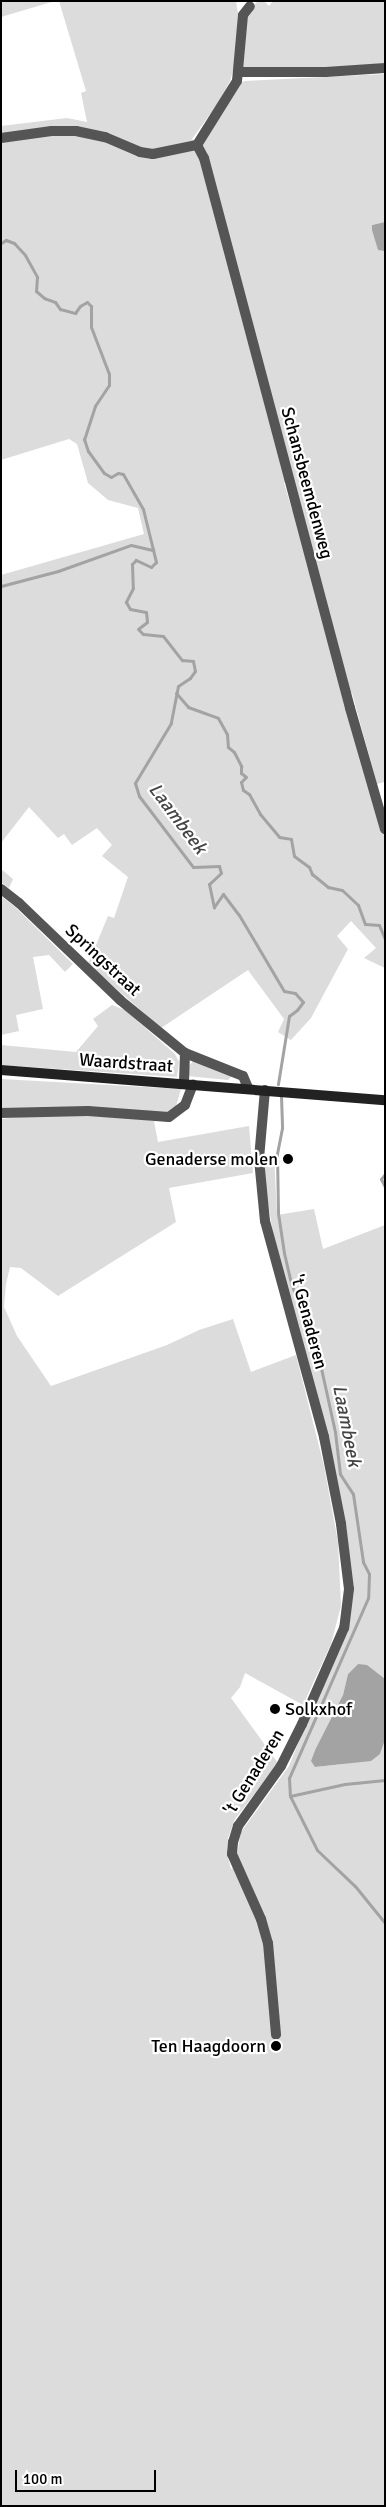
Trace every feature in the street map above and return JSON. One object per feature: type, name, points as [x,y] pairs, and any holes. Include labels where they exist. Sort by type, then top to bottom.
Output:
[{"type":"street","points":[[1,138],[52,131],[76,131],[105,137],[140,152],[153,154],[197,145],[203,133],[224,104],[239,72],[241,22],[245,10],[250,6]]},
{"type":"street","points":[[239,72],[326,72],[385,68]]},
{"type":"street","name":"Schansbeemdenweg","points":[[197,145],[204,158],[350,708],[385,829]]},
{"type":"street","name":"Springstraat","points":[[1,890],[19,903],[120,1000],[185,1053],[243,1076],[248,1088]]},
{"type":"street","points":[[1,1112],[88,1111],[169,1117],[185,1105],[189,1083],[185,1053]]},
{"type":"street","name":"Waardstraat","points":[[1,1070],[248,1088]]},
{"type":"street","points":[[248,1088],[385,1100]]},
{"type":"street","name":"'t Genaderen","points":[[265,1090],[259,1159],[265,1221],[324,1437],[341,1524],[349,1589],[344,1628],[302,1724],[281,1766],[238,1826],[233,1842],[232,1854],[261,1919],[268,1943],[276,2035]]},
{"type":"shaded area","points":[[1,1],[55,1],[1,17]]},
{"type":"shaded area","points":[[59,1],[236,1],[238,13],[236,60],[230,81],[218,103],[192,139],[201,146],[240,84],[244,81],[385,74],[385,222],[372,225],[378,250],[385,251],[385,782],[377,784],[352,693],[342,695],[385,838],[385,968],[364,958],[376,948],[351,921],[337,936],[348,949],[311,1018],[291,1040],[278,1032],[284,1019],[248,970],[161,1028],[88,964],[108,916],[114,918],[128,877],[102,856],[112,845],[97,828],[72,845],[64,834],[58,838],[29,807],[1,843],[1,575],[144,534],[138,508],[108,500],[88,483],[77,444],[69,439],[1,460],[1,126],[67,118],[87,122],[81,93],[86,91]],"holes":[[[292,480],[292,510],[284,483]]]},
{"type":"shaded area","points":[[258,1],[264,1],[269,6],[273,1],[385,1],[385,63],[339,68],[244,70],[242,63],[246,13]]},
{"type":"shaded area","points":[[385,222],[384,251],[378,250],[372,225]]},
{"type":"shaded area","points":[[1,869],[13,879],[9,888],[1,882]]},
{"type":"shaded area","points":[[1,896],[14,906],[73,964],[65,972],[49,955],[33,957],[43,1009],[16,1015],[19,1031],[1,1035]]},
{"type":"shaded area","points":[[112,1005],[125,1010],[175,1054],[179,1062],[177,1077],[1,1065],[1,1045],[76,1052],[98,1026],[93,1019]]},
{"type":"shaded area","points":[[194,1060],[230,1073],[231,1077],[228,1080],[187,1076],[188,1067]]},
{"type":"shaded area","points":[[1,1079],[181,1089],[175,1110],[167,1114],[1,1110]]},
{"type":"shaded area","points":[[30,1116],[109,1116],[154,1121],[158,1142],[249,1126],[253,1173],[169,1188],[176,1222],[58,1296],[21,1268],[10,1267],[4,1307],[17,1336],[51,1386],[167,1345],[199,1330],[233,1319],[251,1372],[296,1355],[324,1466],[338,1542],[341,1606],[331,1644],[303,1705],[245,1673],[240,1687],[231,1698],[278,1763],[235,1819],[228,1838],[227,1854],[231,1869],[240,1865],[237,1854],[241,1832],[289,1766],[317,1697],[342,1644],[350,1612],[347,1539],[275,1246],[265,1184],[265,1155],[274,1155],[277,1215],[314,1209],[323,1249],[385,1225],[385,1679],[358,1664],[348,1674],[343,1695],[316,1748],[315,1767],[344,1764],[380,1754],[385,1740],[385,2506],[1,2506],[1,1119]]},
{"type":"shaded area","points":[[358,1664],[367,1665],[385,1679],[385,1740],[380,1754],[371,1761],[315,1767],[311,1761],[316,1748],[343,1695],[348,1674]]},
{"type":"waterway","name":"Laambeek","points":[[1,243],[6,240],[14,243],[25,255],[37,277],[36,291],[44,298],[55,302],[60,309],[75,313],[80,306],[87,302],[91,306],[91,327],[109,374],[109,385],[95,406],[84,439],[88,451],[104,473],[111,477],[118,473],[123,474],[143,509],[156,562],[151,567],[136,560],[132,564],[133,588],[126,602],[130,609],[146,612],[147,622],[138,629],[143,634],[163,636],[182,660],[193,661],[195,671],[190,678],[178,686],[171,723],[135,783],[139,796],[193,867],[219,866],[221,873],[209,884],[214,907],[223,894],[239,915],[284,991],[295,993],[303,1002],[289,1016],[278,1084]]},
{"type":"waterway","points":[[1,586],[58,571],[131,545],[153,550]]},
{"type":"waterway","points":[[176,693],[188,707],[218,718],[227,734],[228,747],[234,752],[241,766],[241,773],[246,777],[241,782],[243,790],[249,794],[260,814],[279,837],[291,839],[294,856],[309,867],[312,874],[328,887],[342,890],[358,905],[365,924],[379,925],[385,939]]},
{"type":"waterway","name":"Laambeek","points":[[281,1096],[282,1128],[277,1154],[278,1213],[284,1253],[291,1283],[319,1359],[335,1432],[340,1474],[353,1494],[363,1562],[369,1574],[368,1598],[289,1778],[290,1796],[317,1850],[355,1886],[385,1923]]},
{"type":"waterway","points":[[385,1174],[381,1179],[385,1187]]},
{"type":"waterway","points":[[290,1796],[345,1784],[385,1780]]},
{"type":"place","name":"Genaderse molen","points":[[288,1159]]},
{"type":"place","name":"Solkxhof","points":[[275,1709]]},
{"type":"place","name":"Ten Haagdoorn","points":[[276,2046]]}]
